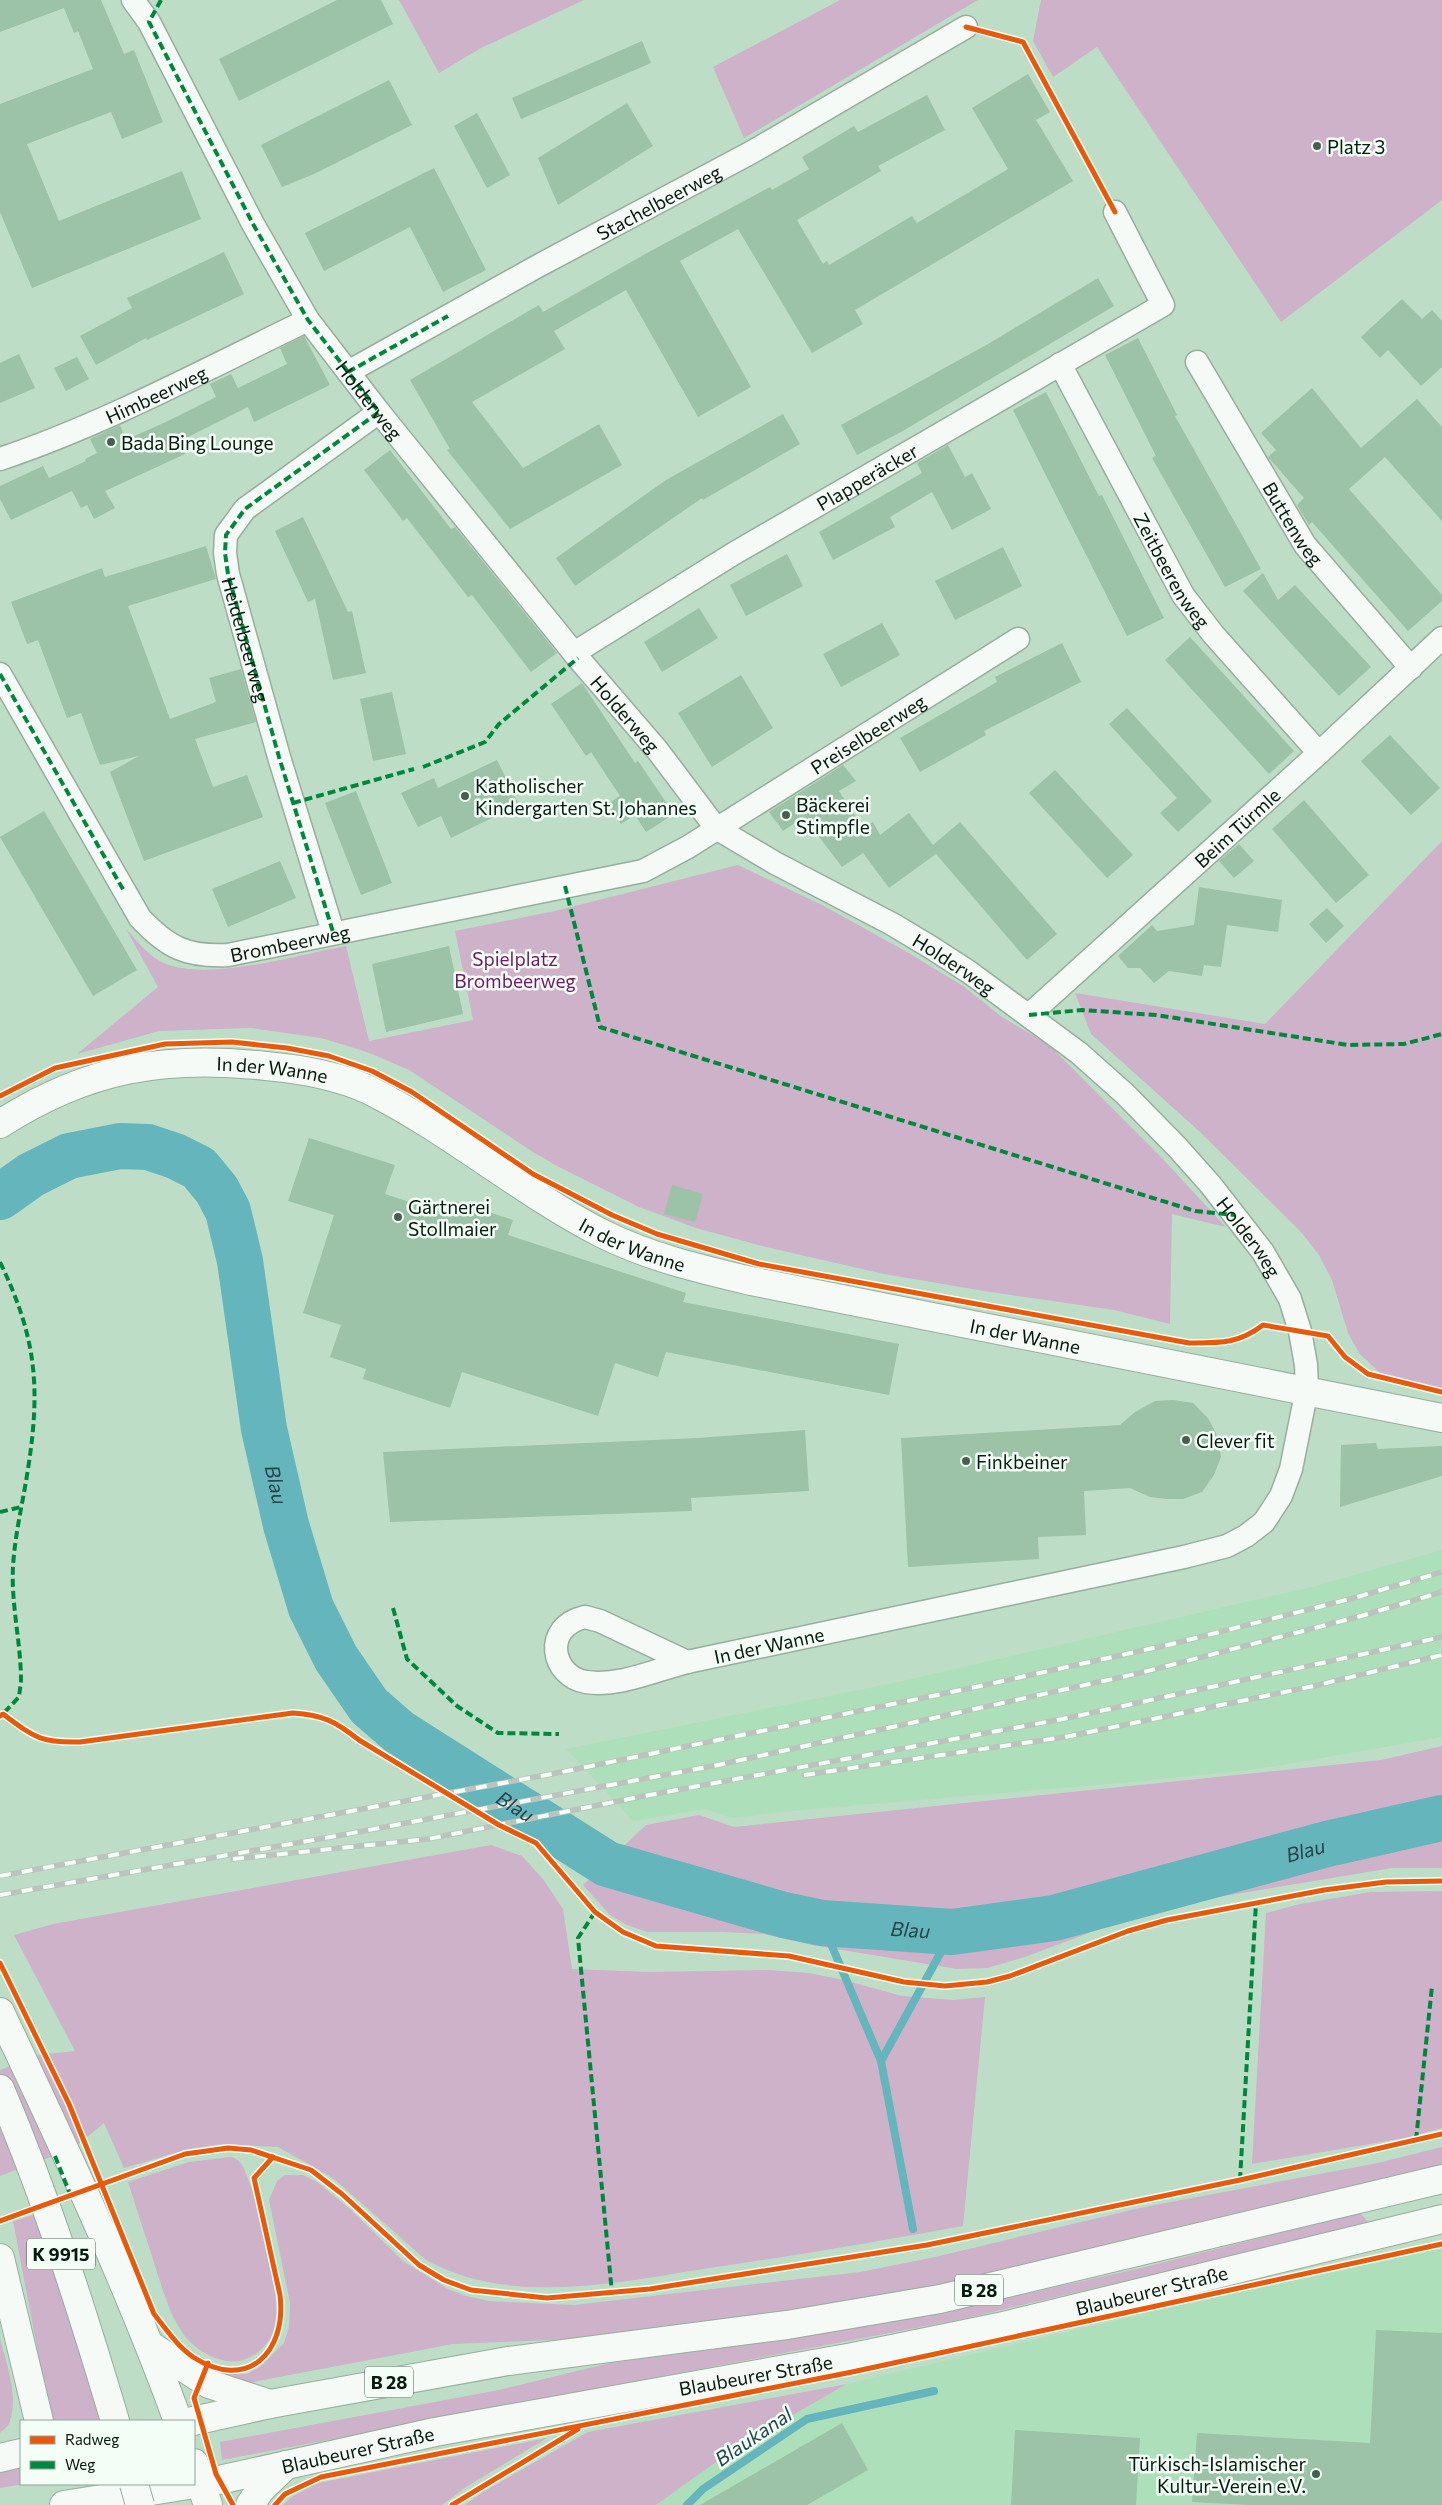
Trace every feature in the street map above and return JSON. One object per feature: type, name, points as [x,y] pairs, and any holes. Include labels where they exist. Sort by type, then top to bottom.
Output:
[{"type":"main road","name":"In der Wanne","points":[[0,1124],[28,1106],[64,1089],[100,1076],[137,1066],[171,1062],[214,1061],[289,1068],[325,1075],[367,1089],[408,1112],[556,1207],[604,1234],[650,1254],[692,1267],[760,1283],[1307,1389],[1442,1418]]},
{"type":"main road","points":[[0,2012],[48,2111],[151,2346],[178,2420]]},
{"type":"main road","name":"K 9915","points":[[0,2089],[17,2129],[88,2334],[115,2420]]},
{"type":"main road","name":"Blaubeurer Straße","points":[[195,2421],[270,2404],[508,2361],[787,2325],[940,2299],[1442,2180]]},
{"type":"main road","name":"Blaubeurer Straße","points":[[201,2483],[445,2430],[853,2356],[999,2327],[1442,2219]]},
{"type":"main road","points":[[0,2258],[39,2420]]},
{"type":"main road","points":[[151,2346],[210,2384],[270,2404]]},
{"type":"main road","points":[[0,2458],[20,2453]]},
{"type":"main road","points":[[250,2505],[260,2490],[286,2465]]},
{"type":"main road","points":[[56,2485],[63,2505]]},
{"type":"main road","points":[[134,2485],[140,2505]]},
{"type":"main road","name":"Blaubeurer Straße","points":[[63,2505],[188,2485]]},
{"type":"street","name":"Holderweg","points":[[133,0],[149,22],[254,224],[308,320],[379,412],[574,653],[658,751],[716,828],[775,863],[892,924],[969,972],[1079,1053],[1125,1094],[1171,1140],[1210,1184],[1263,1252],[1290,1299],[1300,1331],[1307,1389]]},
{"type":"street","name":"Stachelbeerweg","points":[[348,372],[538,266],[752,152],[966,28]]},
{"type":"street","name":"Plapperäcker","points":[[574,653],[734,554],[1163,305],[1115,212]]},
{"type":"street","name":"Himbeerweg","points":[[0,458],[37,446],[104,417],[308,320]]},
{"type":"street","name":"Buttenweg","points":[[1197,362],[1305,545],[1411,668]]},
{"type":"street","name":"Zeitbeerenweg","points":[[1060,364],[1183,595],[1213,634],[1319,753]]},
{"type":"street","name":"Heidelbeerweg","points":[[333,932],[279,757],[228,574],[225,553],[226,535],[245,509],[379,412]]},
{"type":"street","name":"Beim Türmle","points":[[1028,1015],[1319,753],[1442,638]]},
{"type":"street","name":"Preiselbeerweg","points":[[716,828],[1018,639]]},
{"type":"street","name":"Brombeerweg","points":[[0,674],[64,789],[140,918],[158,938],[182,951],[204,956],[228,955],[333,932],[643,872],[688,847],[716,828]]},
{"type":"street","name":"In der Wanne","points":[[687,1662],[600,1621],[585,1617],[565,1626],[557,1638],[555,1649],[565,1668],[583,1682],[603,1684],[687,1662],[1184,1557],[1227,1546],[1246,1536],[1264,1522],[1280,1496],[1291,1469],[1307,1389]]},
{"type":"shaded area","points":[[1442,1550],[1442,1737],[1258,1769],[1144,1781],[789,1811],[733,1818],[704,1809],[633,1821],[566,1749],[898,1682],[1316,1586]]},
{"type":"shaded area","points":[[1442,2243],[1442,2505],[656,2505],[740,2445],[847,2384]]},
{"type":"green space","points":[[399,0],[584,0],[481,48],[439,73]]},
{"type":"green space","points":[[840,0],[978,0],[744,138],[713,67]]},
{"type":"green space","name":"Platz 3","points":[[1041,0],[1442,0],[1442,200],[1281,322],[1097,47],[1053,77],[1033,41]]},
{"type":"green space","points":[[1442,841],[1442,1389],[1402,1384],[1379,1372],[1359,1353],[1348,1333],[1332,1280],[1319,1255],[1301,1232],[1199,1131],[1091,1034],[1075,993],[1265,1024]]},
{"type":"green space","name":"Spielplatz Brombeerweg","points":[[738,865],[824,906],[907,952],[963,986],[1002,1017],[1048,1044],[1160,1156],[1226,1227],[1172,1214],[1170,1324],[1114,1310],[884,1274],[766,1247],[696,1228],[639,1207],[559,1167],[533,1152],[409,1070],[367,1052],[321,1038],[251,1028],[159,1031],[77,1054],[158,987],[126,929],[144,949],[160,961],[185,968],[206,970],[255,965],[346,946],[369,1041],[473,1020],[455,931],[555,911]]},
{"type":"green space","points":[[1442,1746],[1442,1868],[1392,1868],[1182,1903],[1118,1922],[1025,1957],[987,1968],[957,1969],[812,1945],[763,1934],[647,1932],[627,1925],[610,1915],[583,1885],[646,1825],[699,1815],[734,1827],[1381,1760]]},
{"type":"green space","points":[[491,1845],[522,1856],[543,1879],[563,1909],[572,1969],[650,1972],[768,1970],[809,1973],[844,1980],[902,1996],[953,2000],[985,1997],[963,2226],[840,2248],[644,2279],[569,2287],[532,2287],[495,2283],[460,2275],[426,2260],[333,2178],[278,2147],[223,2144],[189,2149],[124,2168],[104,2123],[74,2148],[0,2176],[0,2070],[38,2055],[75,2051],[14,1935],[53,1924]]},
{"type":"green space","points":[[1442,1891],[1442,2128],[1405,2138],[1252,2164],[1266,1913],[1300,1904],[1371,1892]]},
{"type":"green space","points":[[1442,2147],[1442,2166],[1092,2252],[935,2286],[773,2316],[577,2339],[453,2344],[248,2383],[212,2375],[216,2371],[247,2374],[261,2366],[284,2343],[289,2327],[290,2303],[269,2200],[277,2181],[285,2175],[303,2175],[317,2182],[350,2209],[403,2261],[448,2289],[466,2296],[489,2301],[574,2305],[860,2272],[935,2257],[1144,2207],[1378,2163]]},
{"type":"green space","points":[[230,2157],[237,2159],[242,2164],[254,2196],[267,2247],[276,2299],[275,2323],[271,2337],[256,2354],[240,2361],[215,2358],[200,2350],[187,2339],[177,2325],[164,2293],[128,2182],[189,2162]]},
{"type":"green space","points":[[1360,2213],[1370,2224],[958,2320],[222,2460],[220,2442],[499,2390],[610,2363],[803,2337],[980,2304],[1141,2268]]},
{"type":"green space","points":[[38,2214],[107,2418],[98,2420],[51,2420],[13,2221]]},
{"type":"green space","points":[[0,2338],[11,2379],[13,2401],[9,2423],[0,2433]]},
{"type":"green space","points":[[847,2384],[740,2445],[656,2505],[465,2505],[481,2493],[588,2432]]},
{"type":"green space","points":[[547,2438],[466,2487],[442,2505],[283,2505],[293,2496],[318,2483]]},
{"type":"green space","points":[[20,2465],[20,2485],[0,2488],[0,2469]]},
{"type":"building","points":[[0,0],[101,0],[124,54],[134,50],[163,122],[122,139],[111,112],[27,144],[59,221],[182,171],[201,219],[32,288],[0,212],[0,104],[93,69],[78,31],[74,33],[64,8],[0,32]]},
{"type":"building","points":[[337,0],[381,0],[393,24],[239,101],[219,59]]},
{"type":"building","points":[[642,41],[651,63],[521,119],[512,98]]},
{"type":"building","points":[[1028,74],[1050,112],[1036,120],[1073,181],[855,310],[863,324],[812,353],[738,229],[680,261],[751,387],[698,417],[626,290],[554,331],[565,349],[472,402],[523,468],[599,424],[622,465],[510,529],[447,450],[450,449],[410,380],[539,305],[543,312],[647,253],[770,187],[772,190],[809,169],[802,157],[854,126],[858,132],[927,95],[945,130],[878,166],[881,171],[797,220],[823,264],[827,261],[829,265],[912,216],[917,223],[1008,169],[972,108]]},
{"type":"building","points":[[389,80],[412,125],[314,174],[282,187],[261,145]]},
{"type":"building","points":[[627,103],[653,146],[558,205],[538,158]]},
{"type":"building","points":[[477,113],[510,175],[487,188],[454,126]]},
{"type":"building","points":[[434,168],[486,270],[443,292],[410,227],[324,271],[305,233]]},
{"type":"building","points":[[224,252],[244,294],[147,340],[146,338],[96,365],[80,336],[132,308],[127,298]]},
{"type":"building","points":[[1098,278],[1114,306],[901,432],[857,455],[841,425],[988,344]]},
{"type":"building","points":[[1402,299],[1422,319],[1432,310],[1442,321],[1442,367],[1421,386],[1388,350],[1380,358],[1361,337]]},
{"type":"building","points":[[304,336],[330,385],[254,422],[248,407],[180,441],[185,454],[105,491],[115,508],[94,519],[87,505],[81,508],[72,491],[11,520],[0,499],[0,486],[43,466],[49,478],[86,461],[85,459],[97,453],[90,439],[120,425],[126,440],[170,420],[216,397],[210,384],[231,374],[238,388],[287,364],[280,348]]},
{"type":"building","points":[[1138,338],[1177,415],[1175,416],[1261,569],[1225,587],[1152,458],[1156,456],[1105,355]]},
{"type":"building","points":[[19,354],[35,388],[0,403],[0,363]]},
{"type":"building","points":[[77,357],[89,379],[66,391],[54,368]]},
{"type":"building","points":[[1312,388],[1361,448],[1417,399],[1442,427],[1442,521],[1385,457],[1349,489],[1442,595],[1442,601],[1408,631],[1312,522],[1309,525],[1297,505],[1304,498],[1268,457],[1276,450],[1261,433]]},
{"type":"building","points":[[1046,392],[1099,496],[1102,495],[1164,618],[1127,636],[1013,410]]},
{"type":"building","points":[[783,414],[800,444],[703,500],[702,498],[575,586],[556,558],[666,480]]},
{"type":"building","points":[[948,445],[965,477],[972,473],[991,509],[952,530],[932,492],[890,517],[895,527],[833,560],[819,532],[922,473],[917,463]]},
{"type":"building","points":[[390,450],[451,529],[455,527],[557,653],[531,672],[472,595],[468,597],[407,518],[403,521],[364,470]]},
{"type":"building","points":[[303,517],[348,612],[352,611],[366,673],[333,680],[315,599],[308,602],[275,531]]},
{"type":"building","points":[[206,546],[216,579],[128,606],[170,719],[216,702],[209,678],[241,669],[256,722],[195,739],[213,787],[247,775],[263,817],[144,861],[110,772],[139,756],[100,765],[81,713],[67,718],[38,640],[27,644],[11,602],[102,568],[105,577]]},
{"type":"building","points":[[1003,547],[1022,586],[955,620],[935,581]]},
{"type":"building","points":[[787,554],[803,586],[746,616],[730,585]]},
{"type":"building","points":[[1263,573],[1278,600],[1295,585],[1371,667],[1339,696],[1243,591]]},
{"type":"building","points":[[699,608],[718,638],[662,672],[644,642]]},
{"type":"building","points":[[882,623],[900,655],[841,687],[823,654]]},
{"type":"building","points":[[1190,637],[1294,751],[1269,774],[1165,660]]},
{"type":"building","points":[[1062,643],[1081,682],[984,731],[986,735],[920,772],[900,738],[997,682],[995,677]]},
{"type":"building","points":[[741,675],[773,728],[712,767],[678,713]]},
{"type":"building","points":[[582,683],[635,763],[638,761],[674,814],[646,832],[635,815],[621,824],[607,804],[620,796],[591,752],[586,756],[551,704]]},
{"type":"building","points":[[392,692],[406,754],[373,761],[360,699]]},
{"type":"building","points":[[1127,708],[1212,801],[1178,832],[1160,813],[1177,798],[1109,724]]},
{"type":"building","points":[[1390,735],[1440,788],[1411,815],[1361,761]]},
{"type":"building","points":[[497,760],[519,805],[451,838],[441,816],[418,827],[401,793],[434,778],[438,788]]},
{"type":"building","points":[[843,765],[856,781],[839,791],[863,828],[873,822],[880,835],[909,813],[933,845],[960,822],[1057,934],[1027,960],[936,854],[889,888],[863,853],[842,867],[804,817],[783,831],[769,812]]},
{"type":"building","points":[[1055,770],[1133,855],[1107,878],[1029,793]]},
{"type":"building","points":[[356,791],[392,883],[361,895],[325,803]]},
{"type":"building","points":[[1304,800],[1369,875],[1336,903],[1272,829]]},
{"type":"building","points":[[44,811],[137,970],[93,996],[0,837]]},
{"type":"building","points":[[1239,844],[1254,861],[1234,878],[1219,861]]},
{"type":"building","points":[[280,861],[296,898],[228,927],[212,889]]},
{"type":"building","points":[[1199,887],[1282,900],[1278,932],[1227,925],[1221,967],[1204,965],[1202,976],[1169,971],[1154,983],[1140,968],[1128,968],[1118,956],[1152,925],[1157,931],[1194,925]]},
{"type":"building","points":[[1327,908],[1344,926],[1326,943],[1309,924]]},
{"type":"building","points":[[449,946],[463,1014],[386,1032],[372,964]]},
{"type":"building","points":[[309,1138],[395,1165],[385,1194],[449,1215],[455,1201],[513,1220],[508,1235],[686,1293],[683,1302],[899,1344],[889,1395],[666,1352],[658,1377],[615,1363],[598,1416],[462,1372],[450,1408],[363,1379],[366,1369],[330,1357],[341,1325],[303,1313],[334,1215],[288,1201]]},
{"type":"building","points":[[672,1185],[703,1194],[695,1222],[664,1214]]},
{"type":"building","points":[[1173,1400],[1193,1403],[1208,1418],[1218,1437],[1221,1457],[1214,1475],[1202,1492],[1183,1499],[1167,1499],[1150,1497],[1130,1488],[1084,1491],[1086,1535],[1038,1537],[1039,1559],[908,1567],[901,1438],[1120,1425],[1135,1412],[1155,1401]]},
{"type":"building","points":[[805,1430],[809,1491],[691,1498],[692,1511],[390,1522],[383,1452],[698,1438]]},
{"type":"building","points":[[1376,1443],[1378,1449],[1442,1446],[1442,1476],[1340,1507],[1341,1445]]},
{"type":"building","name":"Türkisch-Islamischer Kultur-Verein e.V.","points":[[1376,2330],[1442,2333],[1442,2505],[1249,2505],[1192,2502],[1197,2433],[1370,2443]]},
{"type":"building","points":[[842,2423],[868,2470],[807,2505],[700,2505]]},
{"type":"building","points":[[1015,2430],[1140,2438],[1136,2505],[1011,2505]]},
{"type":"waterway","name":"Blau","points":[[0,1197],[31,1175],[69,1156],[120,1146],[148,1147],[175,1156],[199,1168],[217,1190],[228,1211],[240,1261],[264,1429],[286,1525],[311,1608],[336,1658],[369,1706],[399,1732],[607,1864],[784,1915],[822,1923],[952,1932],[1054,1918],[1327,1844],[1442,1818]]},
{"type":"waterway","name":"Blaukanal","points":[[822,1923],[881,2061]]},
{"type":"waterway","name":"Blaukanal","points":[[913,2229],[881,2061],[952,1932]]},
{"type":"waterway","name":"Blaukanal","points":[[687,2505],[703,2489],[807,2419],[934,2391]]},
{"type":"railway","points":[[0,1876],[562,1772],[971,1688],[1172,1644],[1354,1598],[1442,1572]]},
{"type":"railway","points":[[0,1895],[342,1835],[718,1765],[1140,1673],[1361,1616],[1442,1592]]},
{"type":"railway","points":[[233,1859],[428,1839],[644,1796],[1063,1719],[1442,1637]]},
{"type":"railway","points":[[804,1775],[1065,1737],[1314,1686],[1442,1655]]},
{"type":"marked path","points":[[161,0],[149,22],[253,224],[308,320],[379,412],[245,509],[226,535],[225,553],[228,574],[279,757],[333,932]]},
{"type":"marked path","points":[[348,372],[448,316]]},
{"type":"marked path","points":[[423,767],[485,742],[499,724],[578,658]]},
{"type":"marked path","points":[[0,674],[124,891]]},
{"type":"marked path","points":[[293,803],[414,769]]},
{"type":"marked path","points":[[565,886],[600,1027],[1195,1211],[1235,1215]]},
{"type":"marked path","points":[[1029,1015],[1082,1010],[1156,1015],[1348,1045],[1404,1044],[1442,1034]]},
{"type":"marked path","points":[[0,1262],[12,1289],[28,1339],[34,1387],[32,1439],[15,1542],[13,1567],[13,1596],[21,1681],[19,1697],[1,1716]]},
{"type":"marked path","points":[[0,1512],[21,1507]]},
{"type":"marked path","points":[[393,1608],[407,1659],[457,1706],[498,1733],[559,1734]]},
{"type":"marked path","points":[[1240,2180],[1256,1903]]},
{"type":"marked path","points":[[595,1912],[578,1938],[612,2293]]},
{"type":"marked path","points":[[1416,2140],[1432,1986]]},
{"type":"marked path","points":[[55,2156],[70,2194]]},
{"type":"cycle path","points":[[966,27],[1023,42],[1115,212]]},
{"type":"cycle path","points":[[0,1096],[55,1068],[165,1044],[232,1042],[287,1048],[329,1056],[372,1071],[412,1092],[533,1174],[612,1215],[657,1234],[759,1264],[1189,1343],[1210,1343],[1237,1339],[1263,1325],[1328,1336],[1345,1357],[1368,1374],[1442,1392]]},
{"type":"cycle path","points":[[0,1716],[3,1714],[38,1737],[46,1740],[66,1742],[80,1742],[293,1713],[321,1717],[343,1728],[359,1740],[499,1825],[536,1843],[595,1912],[623,1932],[656,1946],[789,1956],[904,1982],[945,1986],[987,1982],[1010,1976],[1128,1931],[1167,1920],[1324,1890],[1386,1882],[1442,1881]]},
{"type":"cycle path","points":[[0,1963],[69,2104],[154,2314],[187,2353],[213,2367],[230,2370],[246,2368],[259,2361],[270,2349],[277,2334],[280,2316],[280,2295],[254,2178],[273,2157]]},
{"type":"cycle path","points":[[0,2221],[185,2154],[228,2148],[251,2150],[311,2170],[342,2194],[419,2265],[444,2280],[471,2290],[547,2298],[650,2289],[927,2245],[1240,2180],[1442,2134]]},
{"type":"cycle path","points":[[275,2505],[285,2494],[321,2477],[852,2372],[1442,2244]]},
{"type":"cycle path","points":[[208,2363],[194,2398],[216,2474],[233,2505]]},
{"type":"cycle path","points":[[452,2505],[578,2429]]},
{"type":"place","name":"Platz 3","points":[[1317,146]]},
{"type":"place","name":"Bada Bing Lounge","points":[[111,442]]},
{"type":"place","name":"Katholischer Kindergarten St. Johannes","points":[[465,796]]},
{"type":"place","name":"Bäckerei Stimpfle","points":[[786,815]]},
{"type":"place","name":"Gärtnerei Stollmaier","points":[[398,1217]]},
{"type":"place","name":"Clever fit","points":[[1186,1440]]},
{"type":"place","name":"Finkbeiner","points":[[966,1461]]},
{"type":"place","name":"Türkisch-Islamischer Kultur-Verein e.V.","points":[[1316,2474]]}]
